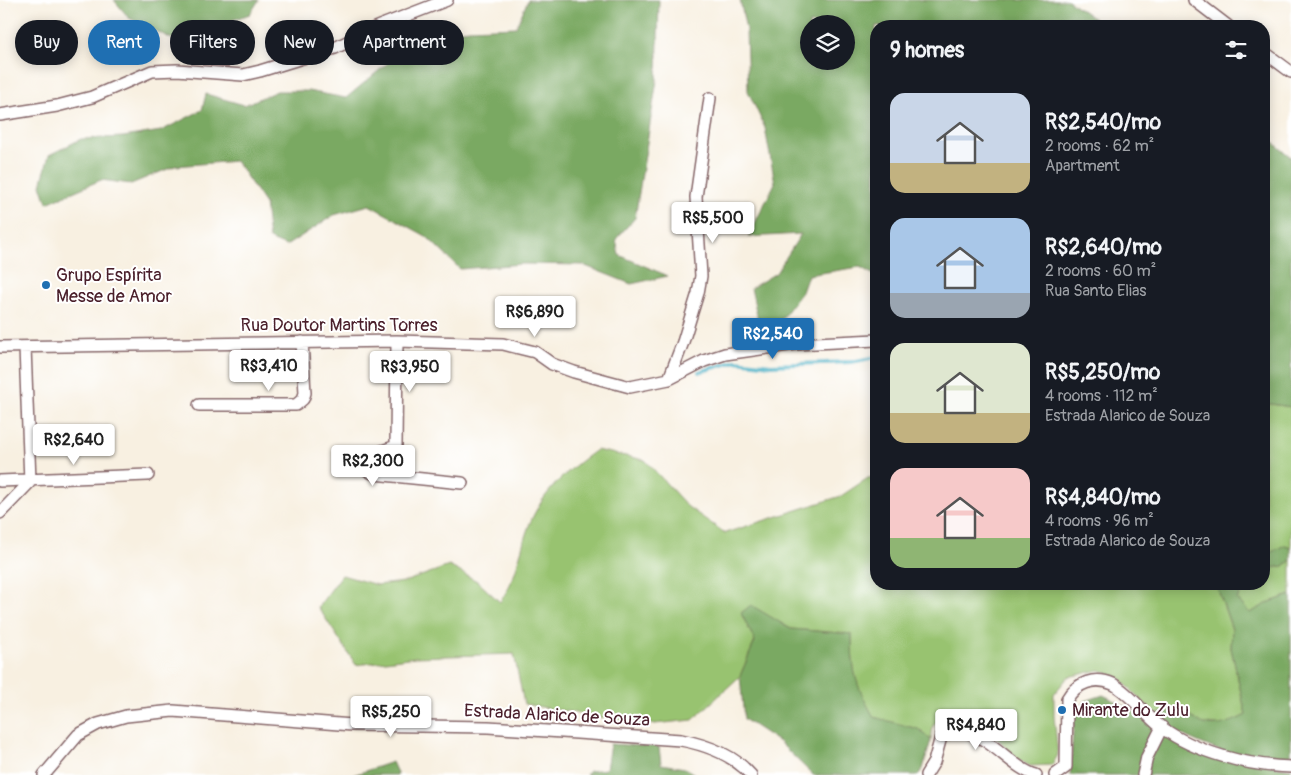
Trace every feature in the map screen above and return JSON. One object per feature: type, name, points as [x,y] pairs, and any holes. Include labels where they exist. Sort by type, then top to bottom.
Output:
[{"type":"street","points":[[0,115],[57,106],[92,98],[152,71],[177,70],[242,75],[260,71],[335,48],[377,27],[446,0]]},
{"type":"street","points":[[1195,0],[1220,20]]},
{"type":"street","points":[[1270,56],[1291,72]]},
{"type":"street","points":[[669,379],[684,342],[701,276],[696,196],[710,98]]},
{"type":"street","name":"Rua Doutor Martins Torres","points":[[0,347],[302,342],[466,342],[511,346],[535,352],[552,364],[630,387],[669,379],[704,361],[741,350],[796,344],[870,340]]},
{"type":"street","points":[[397,341],[396,446],[368,456],[365,462],[366,470],[374,474],[462,483]]},
{"type":"street","points":[[199,405],[296,405],[303,399],[305,393],[302,342]]},
{"type":"street","points":[[0,513],[30,482],[25,347]]},
{"type":"street","points":[[0,481],[30,482],[148,475]]},
{"type":"street","points":[[1055,775],[1066,767],[1067,699],[1072,691],[1083,683],[1092,681],[1113,685],[1162,727],[1192,744],[1264,766],[1291,767]]},
{"type":"street","name":"Estrada Alarico de Souza","points":[[44,775],[78,735],[98,724],[126,716],[172,711],[352,725],[488,727],[681,740],[704,745],[728,757],[751,775]]},
{"type":"street","points":[[1142,775],[1147,757],[1162,727]]},
{"type":"street","points":[[926,775],[934,762],[941,737],[948,732],[963,730],[975,734],[1015,765],[1036,775]]},
{"type":"green space","points":[[114,0],[259,0],[250,14],[232,20],[170,20],[170,38],[160,33],[160,20],[133,20],[129,18]]},
{"type":"green space","points":[[528,0],[659,0],[657,80],[635,218],[616,239],[619,255],[668,276],[631,284],[583,265],[522,264],[460,269],[426,236],[369,205],[334,215],[286,246],[269,239],[265,204],[236,161],[175,166],[131,184],[101,180],[47,203],[41,185],[49,155],[81,139],[123,137],[161,131],[202,110],[206,94],[244,105],[277,91],[308,91],[346,98],[385,65],[464,65],[464,30],[516,27]]},
{"type":"green space","points":[[740,0],[1068,0],[1096,20],[870,20],[870,273],[860,267],[808,275],[802,292],[780,321],[758,320],[751,288],[776,273],[801,234],[748,237],[775,183],[765,128],[748,91],[746,30]]},
{"type":"green space","points":[[1270,140],[1291,157],[1291,407],[1270,404]]},
{"type":"green space","points":[[1270,404],[1291,407],[1291,547],[1285,545],[1270,553]]},
{"type":"green space","points":[[596,450],[645,460],[688,507],[725,533],[841,496],[870,478],[870,590],[1218,590],[1232,630],[1231,648],[1246,715],[1225,726],[1196,723],[1160,713],[1164,726],[1121,679],[1100,670],[1068,677],[1054,694],[1058,755],[1052,765],[1030,766],[1015,758],[982,721],[960,716],[939,718],[933,726],[931,740],[918,729],[874,718],[856,678],[852,634],[791,629],[751,606],[741,613],[755,641],[740,676],[693,720],[645,725],[524,704],[514,654],[415,657],[356,665],[318,607],[342,575],[377,585],[404,582],[449,566],[477,581],[500,602],[514,576],[532,518],[546,495],[574,466]]},
{"type":"green space","points":[[1285,545],[1291,547],[1291,560],[1284,566],[1270,568],[1270,553]]},
{"type":"green space","points":[[1291,560],[1291,595],[1270,602],[1250,614],[1237,599],[1242,590],[1270,590],[1270,568],[1284,566]]},
{"type":"green space","points":[[1218,590],[1242,590],[1237,599],[1250,613],[1270,602],[1291,595],[1291,764],[1257,761],[1241,757],[1195,741],[1164,726],[1159,713],[1183,710],[1198,721],[1213,725],[1228,723],[1246,715],[1231,648],[1232,629]]},
{"type":"green space","points":[[751,605],[791,629],[852,634],[856,677],[874,717],[918,729],[931,740],[923,769],[918,775],[813,775],[779,742],[744,719],[740,676],[755,641],[741,613]]},
{"type":"green space","points":[[1103,695],[1188,743],[1210,753],[1291,769],[1291,775],[1070,775],[1074,718],[1085,701]]},
{"type":"green space","points":[[610,744],[659,747],[661,764],[685,768],[696,775],[586,775],[589,771],[606,769]]},
{"type":"green space","points":[[392,762],[398,775],[353,775]]},
{"type":"waterway","points":[[699,372],[736,361],[771,365],[851,362],[870,358]]},
{"type":"place","name":"Grupo Espírita Messe de Amor","points":[[46,285]]},
{"type":"place","name":"Mirante do Zulu","points":[[1062,710]]}]
